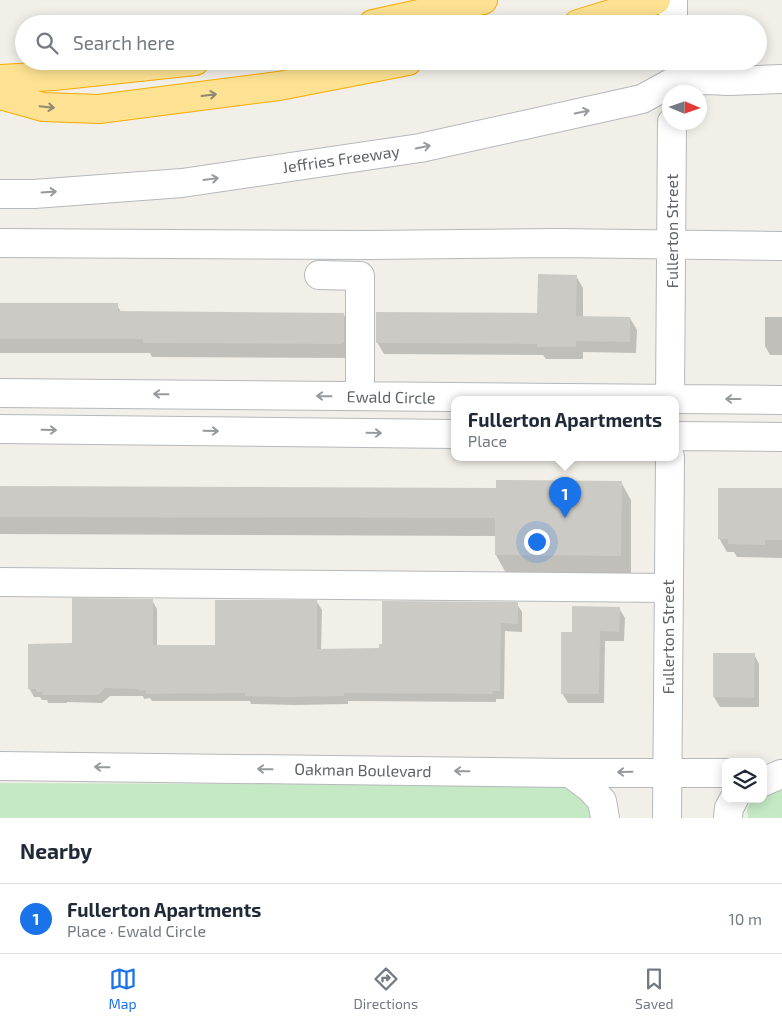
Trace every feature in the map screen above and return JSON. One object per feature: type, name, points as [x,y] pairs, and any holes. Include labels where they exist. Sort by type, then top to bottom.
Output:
[{"type":"highway","points":[[414,15],[483,0]]},
{"type":"highway","points":[[607,15],[656,0]]},
{"type":"highway","points":[[0,79],[110,70]]},
{"type":"highway","points":[[0,95],[44,108],[99,109],[279,86],[362,70]]},
{"type":"street","points":[[673,0],[673,15]]},
{"type":"street","points":[[673,79],[782,79]]},
{"type":"street","name":"Jeffries Freeway","points":[[0,194],[34,194],[182,183],[420,148],[642,99],[673,79]]},
{"type":"street","name":"Fullerton Street","points":[[670,396],[672,130]]},
{"type":"street","points":[[0,243],[358,245],[558,243],[782,246]]},
{"type":"street","points":[[319,275],[360,276],[360,396]]},
{"type":"street","name":"Ewald Circle","points":[[0,393],[451,397]]},
{"type":"street","name":"Ewald Circle","points":[[679,399],[782,400]]},
{"type":"street","points":[[0,429],[451,434]]},
{"type":"street","points":[[679,436],[782,437]]},
{"type":"street","name":"Fullerton Street","points":[[667,818],[670,461]]},
{"type":"street","points":[[0,582],[669,588]]},
{"type":"street","name":"Oakman Boulevard","points":[[0,766],[570,773],[722,773]]},
{"type":"street","points":[[570,773],[590,788],[602,801],[605,818]]},
{"type":"street","points":[[728,818],[732,803]]},
{"type":"green space","points":[[0,783],[564,785],[586,796],[593,818],[0,818]]},
{"type":"green space","points":[[782,787],[782,818],[748,818],[747,809],[750,803],[767,803],[767,789]]},
{"type":"building","points":[[538,274],[577,275],[576,316],[630,317],[630,342],[576,341],[576,347],[537,347],[537,344],[376,343],[376,312],[537,313]]},
{"type":"building","points":[[0,303],[118,303],[118,311],[344,313],[344,342],[342,344],[143,343],[143,339],[0,339]]},
{"type":"building","points":[[496,480],[622,481],[621,556],[495,555],[495,518],[0,517],[0,486],[496,488]]},
{"type":"building","points":[[718,488],[782,488],[782,540],[765,540],[765,545],[728,544],[728,539],[718,539]]},
{"type":"building","points":[[72,598],[153,599],[153,645],[215,645],[215,600],[317,600],[317,649],[379,648],[379,644],[382,644],[382,601],[518,602],[518,624],[501,623],[500,691],[492,691],[493,694],[344,693],[344,696],[289,697],[245,696],[245,693],[146,694],[146,690],[105,688],[98,695],[42,695],[43,692],[36,692],[36,689],[28,689],[28,644],[72,643]]},
{"type":"building","points":[[572,606],[620,607],[619,632],[600,631],[599,694],[561,694],[561,632],[572,632]]},
{"type":"building","points":[[713,653],[755,653],[754,698],[713,697]]},
{"type":"place","name":"Fullerton Apartments","points":[[565,518]]}]
